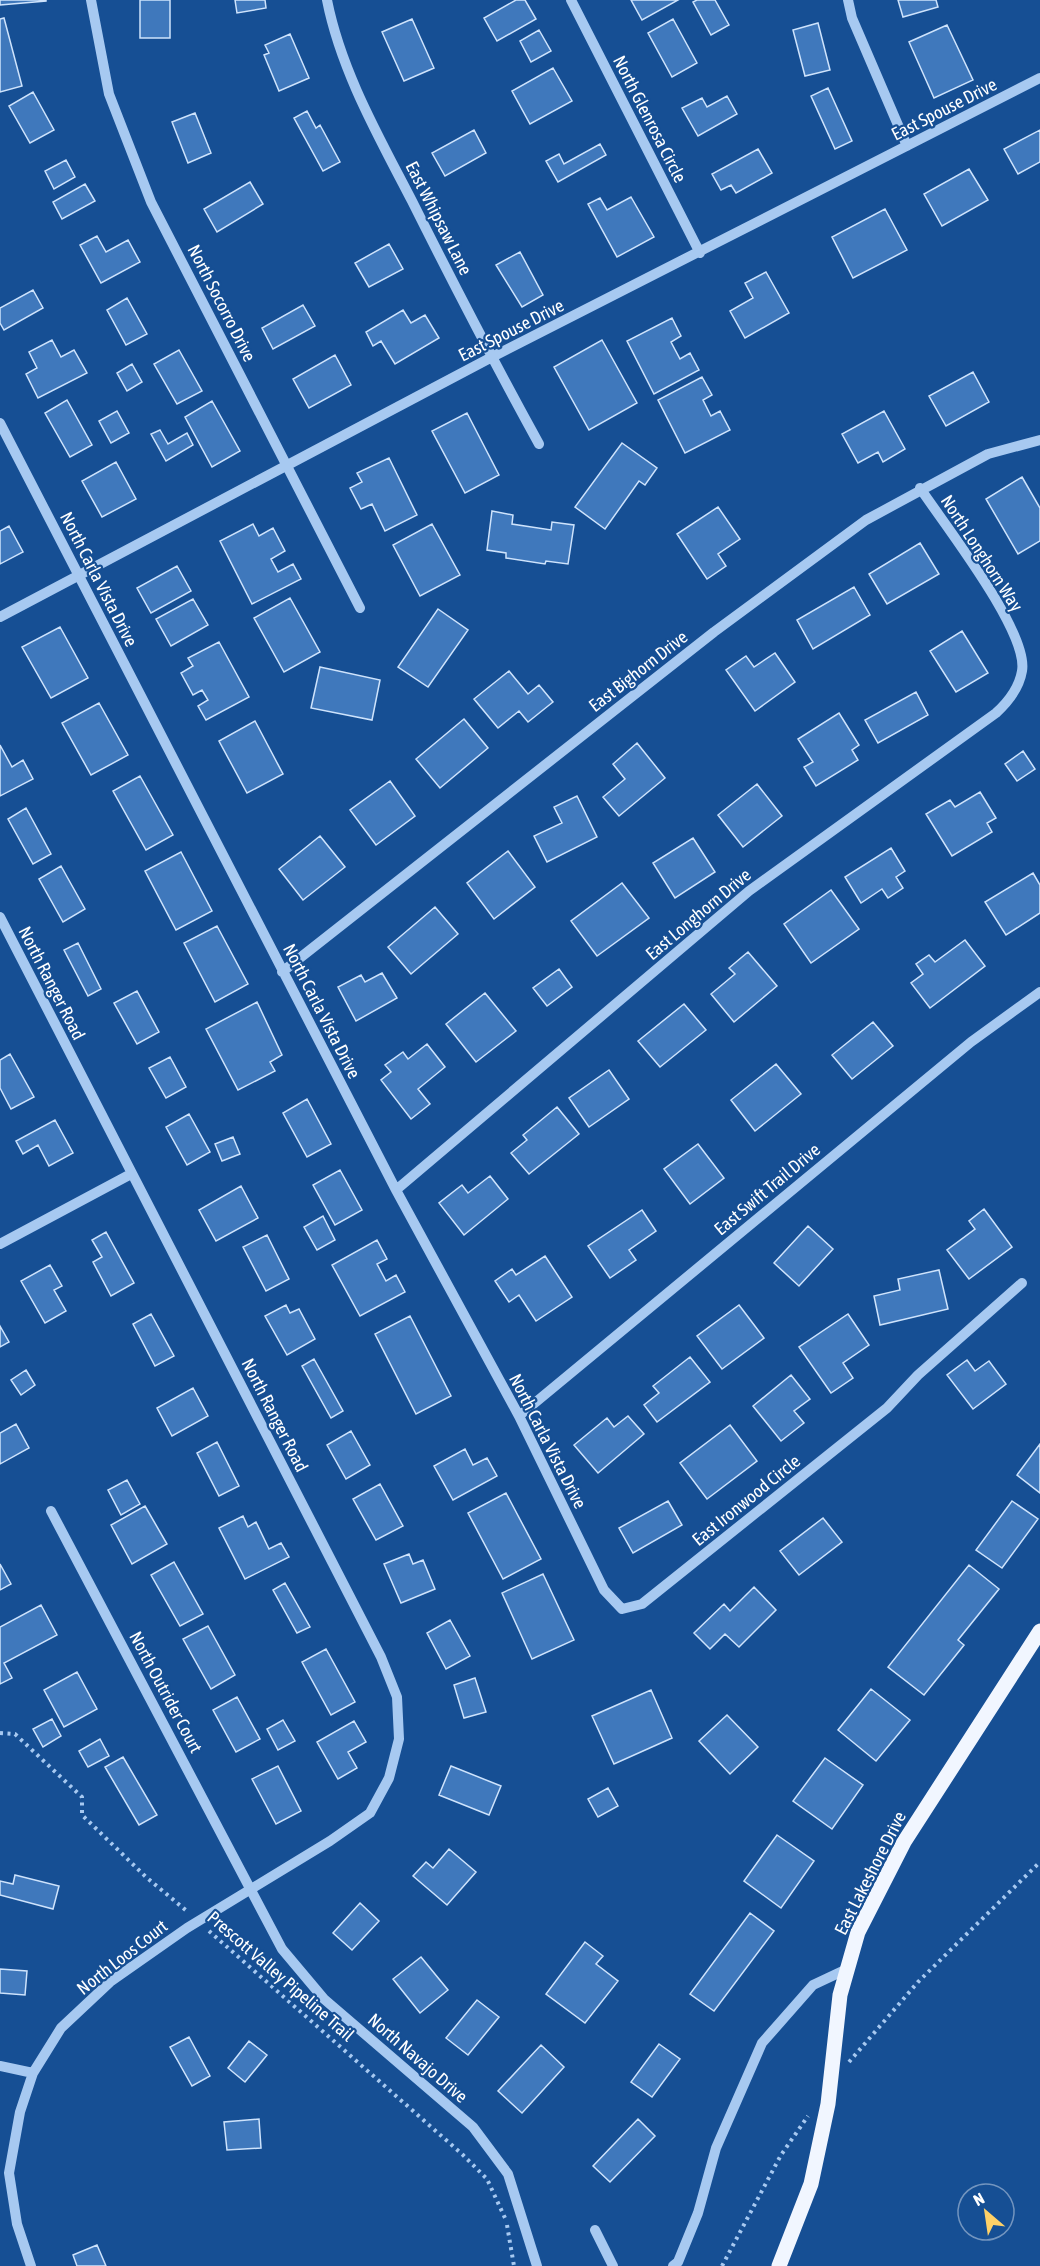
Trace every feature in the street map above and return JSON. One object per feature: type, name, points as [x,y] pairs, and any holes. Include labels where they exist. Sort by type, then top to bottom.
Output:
[{"type":"main road","name":"East Lakeshore Drive","points":[[779,2266],[811,2184],[830,2084],[840,1995],[858,1932],[904,1842],[1038,1639]]},
{"type":"street","name":"North Socorro Drive","points":[[91,0],[109,94],[151,202],[360,608]]},
{"type":"street","name":"East Whipsaw Lane","points":[[327,0],[331,22],[370,121],[539,444]]},
{"type":"street","name":"North Glenrosa Circle","points":[[571,0],[700,253]]},
{"type":"street","points":[[848,0],[852,18],[907,146]]},
{"type":"street","name":"East Spouse Drive","points":[[0,617],[492,357],[1040,78]]},
{"type":"street","name":"North Carla Vista Drive","points":[[0,423],[282,972],[396,1190],[519,1416],[604,1590],[622,1609]]},
{"type":"street","name":"East Bighorn Drive","points":[[282,972],[714,632],[866,520],[920,488],[988,454],[1040,440]]},
{"type":"street","name":"North Longhorn Way","points":[[920,488],[1007,618],[1022,649],[1022,671]]},
{"type":"street","name":"East Longhorn Drive","points":[[396,1190],[749,891],[996,713],[1012,698],[1022,671]]},
{"type":"street","name":"North Ranger Road","points":[[0,917],[381,1657],[397,1697],[399,1739],[389,1778],[369,1814],[330,1841],[252,1888]]},
{"type":"street","name":"East Swift Trail Drive","points":[[519,1416],[971,1042],[1040,992]]},
{"type":"street","points":[[0,1244],[131,1174]]},
{"type":"street","name":"East Ironwood Circle","points":[[622,1609],[642,1604],[887,1408],[918,1375],[1022,1283]]},
{"type":"street","name":"North Outrider Court","points":[[51,1511],[252,1888]]},
{"type":"street","name":"North Loos Court","points":[[31,2266],[17,2224],[9,2173],[20,2112],[33,2073],[61,2028],[110,1982],[198,1921],[252,1888]]},
{"type":"street","name":"North Navajo Drive","points":[[252,1888],[282,1949],[324,1999],[473,2127],[508,2174],[537,2266]]},
{"type":"street","points":[[673,2266],[678,2262],[698,2213],[716,2148],[762,2043],[813,1985],[847,1969]]},
{"type":"street","points":[[0,2066],[33,2073]]},
{"type":"street","points":[[595,2230],[613,2266]]},
{"type":"path","name":"Prescott Valley Pipeline Trail","points":[[0,1733],[15,1734],[82,1797],[82,1815],[146,1877],[300,2008],[487,2179],[507,2221],[514,2266]]},
{"type":"path","points":[[830,2084],[918,1982],[1040,1862]]},
{"type":"path","points":[[722,2266],[781,2155],[812,2111]]},
{"type":"building","points":[[0,0],[46,0],[46,1],[0,5]]},
{"type":"building","points":[[140,0],[170,0],[170,38],[140,38]]},
{"type":"building","points":[[235,0],[265,0],[266,8],[237,13]]},
{"type":"building","points":[[516,0],[525,0],[536,19],[497,41],[484,18]]},
{"type":"building","points":[[631,0],[678,0],[642,20]]},
{"type":"building","points":[[715,0],[729,25],[711,35],[693,2]]},
{"type":"building","points":[[898,0],[936,0],[938,7],[903,17]]},
{"type":"building","points":[[4,18],[22,86],[0,92],[0,19]]},
{"type":"building","points":[[412,19],[434,68],[404,81],[382,32]]},
{"type":"building","points":[[673,19],[697,63],[672,77],[648,33]]},
{"type":"building","points":[[818,23],[830,70],[805,76],[793,30]]},
{"type":"building","points":[[947,25],[973,80],[934,98],[909,42]]},
{"type":"building","points":[[539,30],[551,51],[531,62],[520,41]]},
{"type":"building","points":[[290,34],[309,78],[279,91],[264,55],[269,53],[265,45]]},
{"type":"building","points":[[553,68],[572,101],[530,124],[512,91]]},
{"type":"building","points":[[828,88],[852,141],[835,149],[811,96]]},
{"type":"building","points":[[33,92],[54,130],[30,143],[9,106]]},
{"type":"building","points":[[727,96],[737,114],[698,136],[682,108],[702,98],[707,107]]},
{"type":"building","points":[[307,111],[316,128],[320,125],[340,162],[323,171],[294,118]]},
{"type":"building","points":[[195,113],[211,153],[188,163],[172,122]]},
{"type":"building","points":[[474,130],[486,153],[445,176],[432,153]]},
{"type":"building","points":[[1040,130],[1040,162],[1018,174],[1004,149]]},
{"type":"building","points":[[600,144],[606,155],[558,182],[546,161],[559,154],[564,164]]},
{"type":"building","points":[[758,149],[772,173],[736,193],[731,185],[721,190],[712,174]]},
{"type":"building","points":[[66,160],[75,177],[54,189],[45,171]]},
{"type":"building","points":[[969,169],[988,200],[942,226],[924,194]]},
{"type":"building","points":[[250,182],[263,204],[217,232],[204,209]]},
{"type":"building","points":[[85,184],[95,201],[62,219],[53,202]]},
{"type":"building","points":[[631,197],[654,237],[617,257],[588,204],[600,198],[607,210]]},
{"type":"building","points":[[885,209],[907,250],[853,278],[832,237]]},
{"type":"building","points":[[97,236],[106,252],[128,240],[140,262],[101,283],[80,245]]},
{"type":"building","points":[[389,244],[403,269],[369,287],[355,263]]},
{"type":"building","points":[[520,252],[543,295],[522,307],[496,265]]},
{"type":"building","points":[[766,272],[789,313],[745,338],[730,311],[753,298],[745,283]]},
{"type":"building","points":[[33,290],[43,308],[4,330],[0,323],[0,308]]},
{"type":"building","points":[[127,298],[147,334],[126,345],[107,310]]},
{"type":"building","points":[[303,305],[315,326],[273,349],[262,328]]},
{"type":"building","points":[[403,310],[411,323],[425,315],[439,338],[395,364],[381,341],[373,346],[366,332]]},
{"type":"building","points":[[672,318],[681,336],[671,342],[680,359],[690,353],[699,370],[654,394],[627,341]]},
{"type":"building","points":[[52,340],[61,357],[74,350],[87,373],[38,398],[26,374],[37,368],[29,352]]},
{"type":"building","points":[[602,340],[637,403],[589,430],[554,367]]},
{"type":"building","points":[[179,350],[202,391],[177,404],[154,364]]},
{"type":"building","points":[[335,355],[351,385],[309,408],[293,379]]},
{"type":"building","points":[[132,364],[142,382],[127,391],[117,373]]},
{"type":"building","points":[[973,372],[989,402],[946,426],[929,396]]},
{"type":"building","points":[[702,377],[712,395],[703,400],[711,416],[720,411],[730,430],[685,453],[658,400]]},
{"type":"building","points":[[67,400],[92,445],[70,457],[45,413]]},
{"type":"building","points":[[212,401],[240,451],[212,467],[185,417]]},
{"type":"building","points":[[117,411],[129,433],[111,443],[99,421]]},
{"type":"building","points":[[884,411],[905,449],[883,462],[878,452],[858,463],[842,434]]},
{"type":"building","points":[[467,413],[499,475],[465,493],[432,431]]},
{"type":"building","points":[[160,430],[168,444],[187,433],[193,445],[166,461],[151,434]]},
{"type":"building","points":[[622,443],[657,468],[645,485],[639,481],[605,529],[575,507]]},
{"type":"building","points":[[389,458],[417,515],[385,531],[372,504],[361,509],[350,488],[362,482],[357,473]]},
{"type":"building","points":[[116,462],[136,499],[102,517],[82,481]]},
{"type":"building","points":[[1022,477],[1040,508],[1040,541],[1018,554],[986,499]]},
{"type":"building","points":[[718,507],[740,539],[718,554],[726,566],[707,579],[677,534]]},
{"type":"building","points":[[492,511],[513,515],[512,524],[551,530],[552,522],[574,525],[568,564],[546,561],[545,564],[506,558],[506,553],[487,550]]},
{"type":"building","points":[[253,524],[259,536],[273,528],[285,551],[271,559],[278,572],[293,564],[301,579],[252,604],[220,541]]},
{"type":"building","points":[[432,524],[460,575],[420,596],[393,545]]},
{"type":"building","points":[[9,526],[23,552],[0,564],[0,531]]},
{"type":"building","points":[[920,543],[939,574],[887,604],[869,574]]},
{"type":"building","points":[[177,566],[191,591],[151,613],[137,588]]},
{"type":"building","points":[[854,587],[870,615],[813,649],[797,620]]},
{"type":"building","points":[[290,598],[320,652],[284,672],[254,618]]},
{"type":"building","points":[[193,599],[208,625],[171,646],[156,619]]},
{"type":"building","points":[[438,609],[468,630],[428,687],[398,667]]},
{"type":"building","points":[[60,627],[88,678],[51,698],[22,647]]},
{"type":"building","points":[[962,631],[988,673],[956,692],[930,651]]},
{"type":"building","points":[[219,642],[249,697],[206,720],[198,706],[208,700],[202,690],[193,695],[181,673],[193,666],[188,658]]},
{"type":"building","points":[[775,653],[795,682],[755,711],[726,670],[746,656],[754,667]]},
{"type":"building","points":[[320,667],[380,680],[372,720],[311,708]]},
{"type":"building","points":[[509,671],[528,694],[539,685],[553,702],[528,722],[519,711],[498,728],[474,699]]},
{"type":"building","points":[[916,692],[928,715],[878,743],[865,720]]},
{"type":"building","points":[[99,703],[128,755],[91,775],[62,723]]},
{"type":"building","points":[[839,713],[859,745],[852,750],[858,760],[816,786],[804,767],[813,762],[798,739]]},
{"type":"building","points":[[464,719],[488,748],[440,788],[416,759]]},
{"type":"building","points":[[255,721],[283,774],[247,793],[219,741]]},
{"type":"building","points":[[637,743],[665,778],[619,816],[603,797],[625,779],[613,764]]},
{"type":"building","points":[[0,745],[12,767],[23,760],[33,779],[0,796]]},
{"type":"building","points":[[1023,751],[1035,769],[1017,781],[1005,764]]},
{"type":"building","points":[[140,776],[173,835],[146,850],[113,791]]},
{"type":"building","points":[[390,781],[415,816],[376,845],[350,810]]},
{"type":"building","points":[[757,784],[782,816],[743,847],[718,815]]},
{"type":"building","points":[[980,792],[996,818],[987,823],[992,832],[952,856],[926,814],[950,800],[955,807]]},
{"type":"building","points":[[577,796],[597,837],[547,862],[534,836],[562,823],[554,807]]},
{"type":"building","points":[[26,808],[51,854],[33,864],[8,819]]},
{"type":"building","points":[[320,836],[345,867],[303,900],[279,869]]},
{"type":"building","points":[[693,838],[715,872],[675,898],[653,863]]},
{"type":"building","points":[[891,848],[905,871],[896,877],[903,888],[888,898],[882,889],[861,903],[845,877]]},
{"type":"building","points":[[508,851],[535,887],[494,919],[467,883]]},
{"type":"building","points":[[181,852],[212,911],[176,930],[145,871]]},
{"type":"building","points":[[61,866],[85,909],[63,922],[39,879]]},
{"type":"building","points":[[1033,873],[1040,885],[1040,913],[1006,935],[985,902]]},
{"type":"building","points":[[622,883],[649,918],[597,956],[571,921]]},
{"type":"building","points":[[831,890],[859,929],[811,963],[784,924]]},
{"type":"building","points":[[435,907],[458,934],[411,974],[388,947]]},
{"type":"building","points":[[217,926],[248,984],[215,1002],[184,943]]},
{"type":"building","points":[[965,940],[985,966],[930,1008],[911,983],[923,974],[916,964],[929,955],[935,962]]},
{"type":"building","points":[[78,943],[101,989],[88,996],[64,950]]},
{"type":"building","points":[[748,952],[777,986],[734,1022],[711,994],[735,974],[729,968]]},
{"type":"building","points":[[559,969],[572,987],[547,1006],[533,988]]},
{"type":"building","points":[[382,973],[397,998],[356,1021],[338,987],[361,975],[365,982]]},
{"type":"building","points":[[137,991],[159,1032],[137,1044],[114,1003]]},
{"type":"building","points":[[485,993],[516,1031],[476,1062],[446,1024]]},
{"type":"building","points":[[257,1002],[282,1055],[270,1062],[275,1071],[238,1090],[206,1029]]},
{"type":"building","points":[[684,1004],[706,1030],[660,1067],[638,1041]]},
{"type":"building","points":[[873,1022],[893,1046],[852,1079],[832,1055]]},
{"type":"building","points":[[427,1044],[445,1067],[418,1089],[430,1104],[411,1119],[381,1080],[391,1072],[385,1065],[403,1052],[408,1059]]},
{"type":"building","points":[[10,1054],[34,1097],[11,1109],[0,1088],[0,1060]]},
{"type":"building","points":[[170,1057],[186,1087],[166,1098],[149,1068]]},
{"type":"building","points":[[776,1064],[801,1094],[755,1131],[731,1100]]},
{"type":"building","points":[[609,1070],[629,1099],[589,1127],[569,1098]]},
{"type":"building","points":[[307,1099],[331,1144],[307,1157],[283,1113]]},
{"type":"building","points":[[557,1107],[579,1134],[529,1174],[511,1153],[527,1140],[523,1135]]},
{"type":"building","points":[[189,1114],[210,1152],[187,1165],[166,1127]]},
{"type":"building","points":[[55,1120],[73,1153],[49,1166],[38,1145],[23,1154],[16,1141]]},
{"type":"building","points":[[233,1137],[240,1154],[222,1161],[215,1144]]},
{"type":"building","points":[[698,1144],[724,1178],[690,1204],[664,1169]]},
{"type":"building","points":[[340,1170],[362,1210],[335,1225],[313,1185]]},
{"type":"building","points":[[490,1176],[508,1199],[464,1235],[439,1203],[462,1185],[468,1193]]},
{"type":"building","points":[[241,1186],[258,1218],[216,1241],[199,1210]]},
{"type":"building","points":[[984,1209],[1012,1247],[969,1279],[947,1250],[975,1229],[969,1221]]},
{"type":"building","points":[[642,1210],[656,1231],[629,1250],[636,1260],[610,1278],[588,1246]]},
{"type":"building","points":[[323,1216],[335,1240],[317,1250],[304,1227]]},
{"type":"building","points":[[808,1226],[833,1249],[799,1286],[774,1263]]},
{"type":"building","points":[[106,1232],[134,1283],[111,1296],[93,1262],[102,1257],[92,1240]]},
{"type":"building","points":[[267,1235],[289,1279],[266,1291],[243,1247]]},
{"type":"building","points":[[377,1240],[387,1259],[377,1264],[386,1281],[396,1275],[405,1292],[360,1316],[332,1265]]},
{"type":"building","points":[[545,1256],[572,1297],[536,1321],[519,1295],[509,1302],[495,1281],[512,1269],[516,1275]]},
{"type":"building","points":[[50,1265],[62,1286],[54,1290],[66,1311],[45,1323],[21,1281]]},
{"type":"building","points":[[939,1270],[948,1309],[880,1325],[874,1296],[900,1290],[898,1279]]},
{"type":"building","points":[[286,1305],[290,1313],[299,1309],[315,1339],[287,1355],[265,1316]]},
{"type":"building","points":[[739,1305],[764,1338],[722,1369],[697,1336]]},
{"type":"building","points":[[151,1314],[174,1356],[155,1366],[133,1324]]},
{"type":"building","points":[[848,1314],[869,1345],[843,1363],[853,1378],[831,1393],[799,1347]]},
{"type":"building","points":[[410,1316],[451,1396],[416,1414],[375,1334]]},
{"type":"building","points":[[0,1326],[9,1342],[0,1347]]},
{"type":"building","points":[[690,1357],[710,1382],[657,1422],[644,1405],[659,1393],[653,1386]]},
{"type":"building","points":[[314,1359],[343,1411],[331,1418],[302,1366]]},
{"type":"building","points":[[967,1360],[975,1371],[989,1361],[1006,1384],[973,1409],[947,1375]]},
{"type":"building","points":[[26,1370],[35,1385],[21,1395],[11,1380]]},
{"type":"building","points":[[791,1375],[810,1399],[794,1411],[804,1423],[781,1441],[753,1406]]},
{"type":"building","points":[[193,1388],[208,1416],[172,1436],[157,1408]]},
{"type":"building","points":[[628,1416],[644,1434],[598,1473],[574,1445],[607,1418],[614,1427]]},
{"type":"building","points":[[16,1424],[29,1448],[0,1464],[0,1433]]},
{"type":"building","points":[[730,1425],[757,1461],[707,1499],[680,1463]]},
{"type":"building","points":[[351,1431],[370,1465],[346,1479],[327,1445]]},
{"type":"building","points":[[217,1442],[239,1486],[219,1496],[197,1453]]},
{"type":"building","points":[[1040,1444],[1040,1493],[1017,1475]]},
{"type":"building","points":[[465,1449],[473,1465],[487,1458],[497,1476],[453,1500],[434,1466]]},
{"type":"building","points":[[127,1480],[140,1504],[121,1515],[108,1490]]},
{"type":"building","points":[[380,1484],[403,1526],[376,1540],[353,1499]]},
{"type":"building","points":[[506,1493],[541,1559],[503,1579],[468,1513]]},
{"type":"building","points":[[668,1501],[682,1525],[633,1553],[619,1528]]},
{"type":"building","points":[[1012,1501],[1038,1519],[1002,1568],[976,1550]]},
{"type":"building","points":[[145,1506],[167,1544],[132,1564],[111,1525]]},
{"type":"building","points":[[243,1516],[248,1527],[256,1522],[269,1549],[281,1543],[289,1557],[245,1579],[219,1528]]},
{"type":"building","points":[[823,1518],[842,1542],[799,1575],[780,1551]]},
{"type":"building","points":[[409,1554],[413,1564],[423,1560],[435,1589],[401,1603],[384,1564]]},
{"type":"building","points":[[174,1562],[203,1614],[180,1626],[151,1575]]},
{"type":"building","points":[[0,1564],[11,1584],[0,1590]]},
{"type":"building","points":[[969,1565],[999,1589],[958,1640],[964,1645],[924,1695],[888,1667]]},
{"type":"building","points":[[543,1574],[574,1640],[532,1659],[502,1593]]},
{"type":"building","points":[[285,1583],[310,1627],[297,1633],[273,1590]]},
{"type":"building","points":[[754,1587],[776,1610],[739,1647],[725,1634],[710,1649],[694,1633],[724,1604],[730,1611]]},
{"type":"building","points":[[41,1605],[57,1635],[4,1663],[12,1678],[0,1684],[0,1627]]},
{"type":"building","points":[[450,1620],[470,1656],[446,1669],[427,1633]]},
{"type":"building","points":[[208,1626],[235,1675],[211,1689],[183,1639]]},
{"type":"building","points":[[326,1649],[355,1702],[331,1715],[302,1662]]},
{"type":"building","points":[[77,1672],[97,1709],[64,1727],[44,1690]]},
{"type":"building","points":[[475,1678],[486,1712],[464,1718],[454,1685]]},
{"type":"building","points":[[871,1689],[910,1720],[876,1761],[838,1730]]},
{"type":"building","points":[[651,1690],[672,1738],[614,1764],[592,1716]]},
{"type":"building","points":[[237,1697],[260,1739],[236,1752],[213,1710]]},
{"type":"building","points":[[727,1715],[758,1747],[730,1774],[699,1741]]},
{"type":"building","points":[[52,1719],[61,1736],[43,1747],[33,1729]]},
{"type":"building","points":[[283,1720],[295,1741],[278,1750],[267,1729]]},
{"type":"building","points":[[354,1721],[366,1742],[348,1752],[357,1768],[338,1779],[317,1742]]},
{"type":"building","points":[[100,1739],[109,1756],[88,1767],[79,1751]]},
{"type":"building","points":[[123,1757],[157,1815],[139,1825],[105,1767]]},
{"type":"building","points":[[825,1758],[863,1785],[832,1829],[793,1801]]},
{"type":"building","points":[[278,1766],[301,1811],[276,1824],[252,1779]]},
{"type":"building","points":[[451,1766],[501,1786],[489,1815],[439,1795]]},
{"type":"building","points":[[608,1788],[618,1806],[598,1817],[588,1799]]},
{"type":"building","points":[[777,1835],[814,1861],[781,1908],[744,1881]]},
{"type":"building","points":[[449,1849],[476,1872],[447,1905],[413,1876],[426,1862],[433,1868]]},
{"type":"building","points":[[15,1875],[59,1886],[53,1909],[0,1895],[0,1881],[13,1884]]},
{"type":"building","points":[[360,1903],[379,1921],[352,1950],[333,1933]]},
{"type":"building","points":[[750,1913],[774,1931],[714,2011],[690,1994]]},
{"type":"building","points":[[585,1942],[603,1956],[596,1964],[618,1981],[585,2023],[546,1994]]},
{"type":"building","points":[[421,1957],[448,1990],[420,2013],[393,1979]]},
{"type":"building","points":[[0,1969],[27,1971],[25,1995],[0,1993]]},
{"type":"building","points":[[477,2000],[499,2017],[468,2055],[446,2038]]},
{"type":"building","points":[[189,2037],[210,2076],[192,2086],[170,2047]]},
{"type":"building","points":[[249,2041],[267,2055],[245,2082],[228,2068]]},
{"type":"building","points":[[659,2044],[680,2059],[652,2097],[631,2082]]},
{"type":"building","points":[[541,2045],[564,2067],[522,2113],[498,2091]]},
{"type":"building","points":[[259,2119],[261,2148],[227,2150],[224,2122]]},
{"type":"building","points":[[638,2119],[655,2136],[610,2182],[593,2166]]},
{"type":"building","points":[[97,2245],[106,2266],[77,2266],[73,2255]]}]
